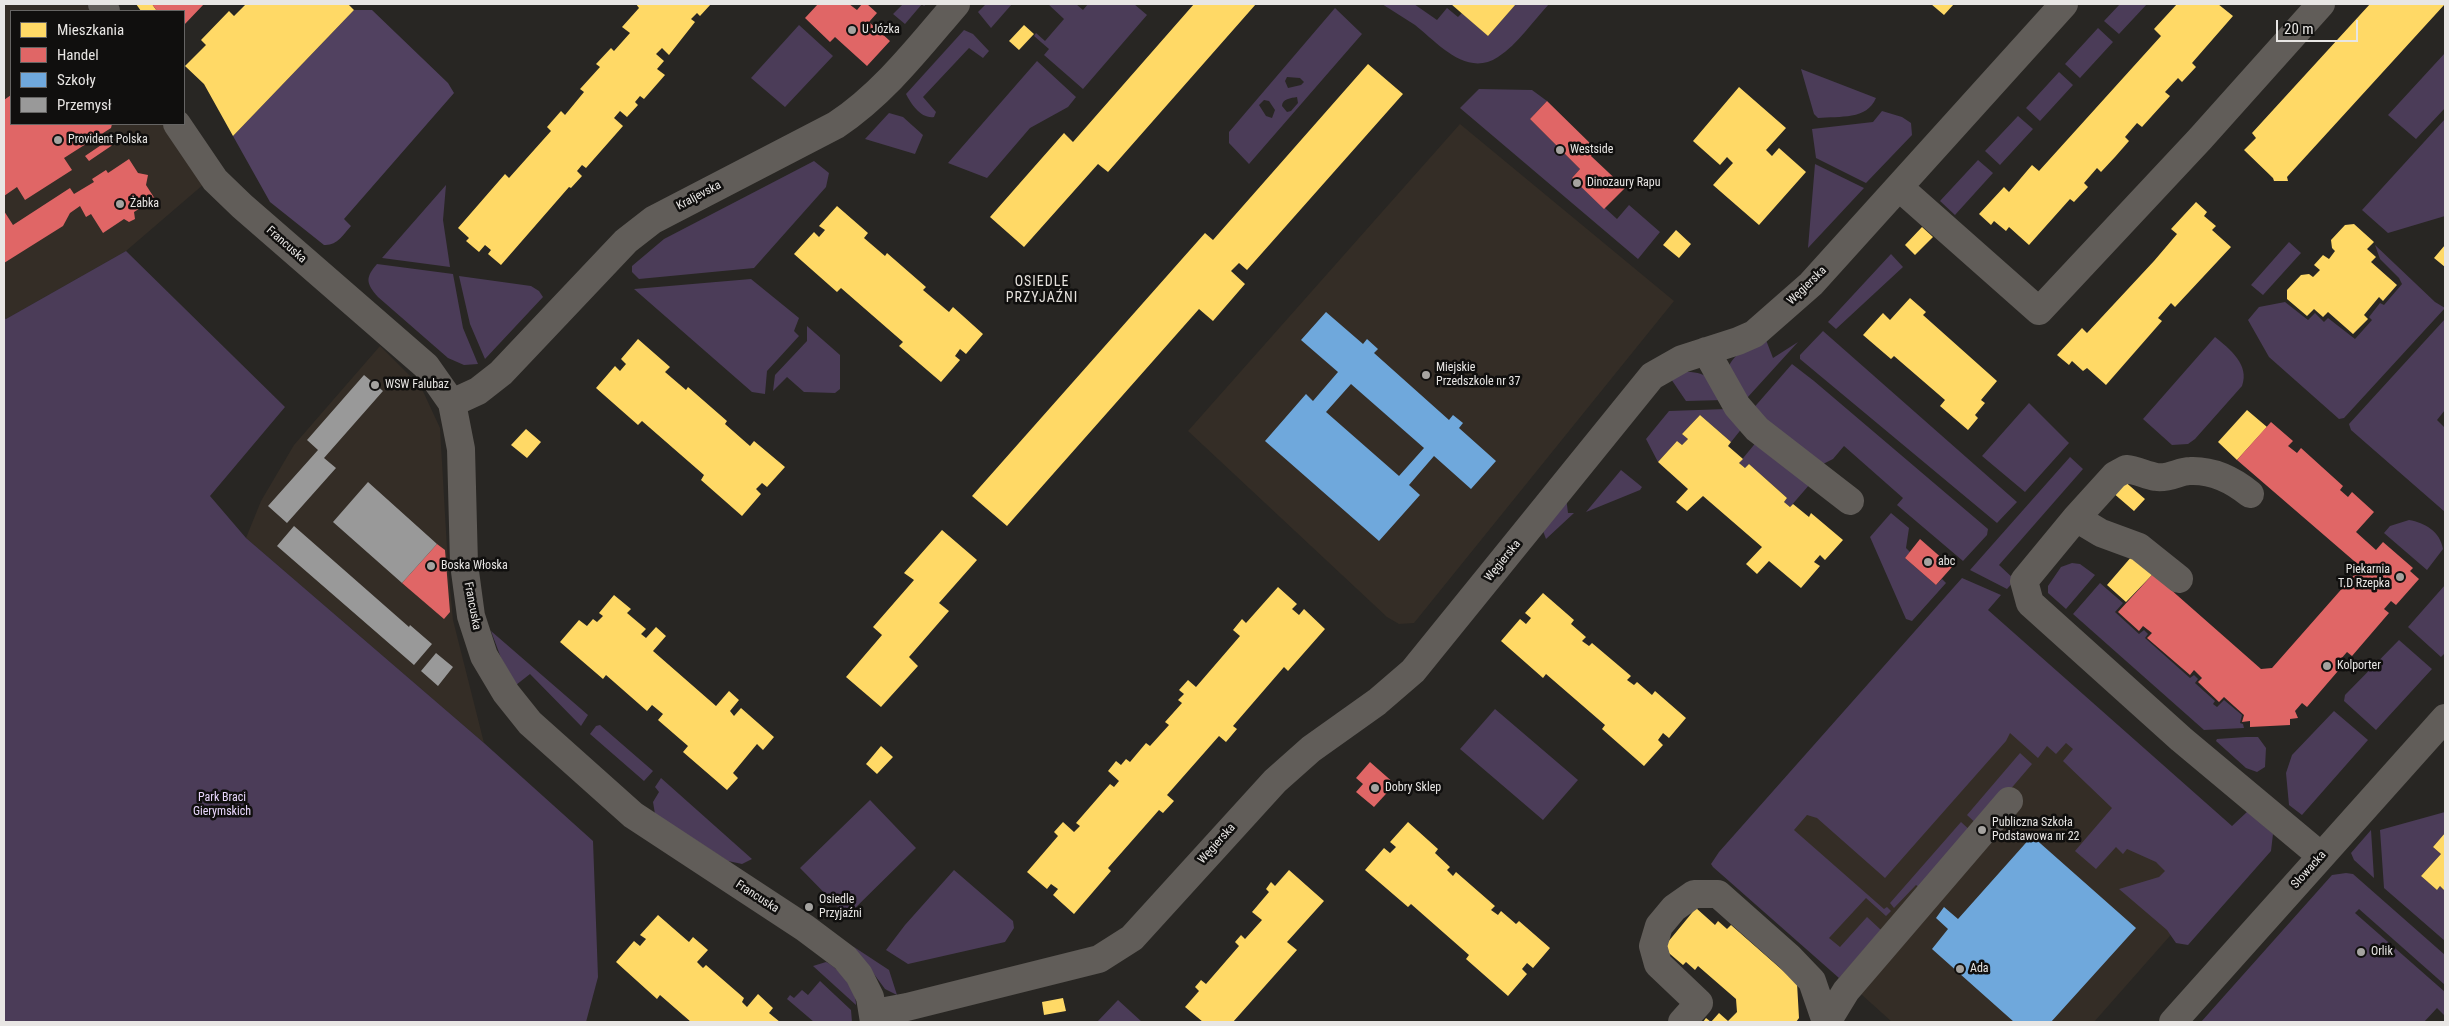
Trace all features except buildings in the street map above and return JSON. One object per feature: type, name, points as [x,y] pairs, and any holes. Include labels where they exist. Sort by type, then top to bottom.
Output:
[{"type":"street","name":"Kraljevska","points":[[452,403],[478,391],[501,373],[626,241],[653,220],[836,125],[860,109],[883,87],[956,4]]},
{"type":"street","name":"Węgierska","points":[[875,1017],[1099,959],[1132,938],[1275,781],[1311,749],[1377,702],[1413,671],[1652,376],[1682,358],[1738,341],[1754,334],[1811,284],[1900,188],[2064,4]]},
{"type":"street","points":[[1900,188],[2038,310],[2193,146],[2321,4]]},
{"type":"street","name":"Francuska","points":[[178,125],[215,180],[242,206],[426,366],[452,403],[460,449],[464,564],[471,616],[484,656],[506,693],[530,723],[633,815],[796,922],[845,958],[859,975],[870,997],[875,1017]]},
{"type":"street","points":[[1706,350],[1737,406],[1757,429],[1850,501]]},
{"type":"street","points":[[2250,494],[2236,483],[2214,473],[2188,470],[2176,476],[2156,477],[2126,469],[2115,475],[2076,518],[2024,582],[2030,603],[2181,739],[2321,856]]},
{"type":"street","points":[[2076,518],[2101,533],[2140,547],[2179,579]]},
{"type":"street","name":"Słowacka","points":[[2173,1022],[2445,718]]},
{"type":"street","points":[[1827,1022],[1846,990],[2009,801]]},
{"type":"street","points":[[1682,1022],[1699,1003],[1658,964],[1653,946],[1659,926],[1674,908],[1694,894],[1718,894],[1789,957],[1812,981],[1827,1022]]},
{"type":"shaded area","points":[[4,4],[90,4],[93,10],[10,10],[10,125],[167,125],[204,184],[126,251],[6,319],[4,318]]},
{"type":"shaded area","points":[[354,10],[372,10],[448,83],[454,93],[344,219],[351,226],[336,242],[324,245],[270,202],[233,136]]},
{"type":"shaded area","name":"Miejskie Przedszkole nr 37","points":[[1460,124],[1674,301],[1414,623],[1399,624],[1387,617],[1188,431]]},
{"type":"shaded area","points":[[380,346],[421,387],[440,428],[453,620],[484,743],[246,538],[261,501],[294,445]]},
{"type":"shaded area","name":"Publiczna Szkoła Podstawowa nr 22","points":[[1952,597],[2243,853],[2094,1022],[1892,1022],[1718,865]]},
{"type":"green space","points":[[903,4],[922,4],[905,24],[893,14]]},
{"type":"green space","points":[[986,4],[1012,4],[991,28],[978,12]]},
{"type":"green space","points":[[1048,4],[1076,4],[1083,10],[1088,4],[1134,4],[1147,15],[1083,89],[1044,55],[1049,49],[1034,36],[1036,33],[1045,41],[1064,19]]},
{"type":"green space","points":[[1382,4],[1414,4],[1437,20],[1447,8],[1458,17],[1462,13],[1488,36],[1516,4],[1549,4],[1519,39],[1505,52],[1486,62],[1475,63],[1463,61],[1453,55],[1415,25]]},
{"type":"green space","points":[[2120,4],[2147,4],[2119,34],[2104,21]]},
{"type":"green space","points":[[1335,8],[1362,34],[1249,164],[1229,143],[1229,132]],"holes":[[[1287,77],[1300,78],[1304,82],[1301,85],[1288,88],[1285,81]],[[1297,97],[1298,103],[1291,111],[1287,112],[1282,106],[1287,99]],[[1264,100],[1269,101],[1275,110],[1272,118],[1266,116],[1259,105]]]},
{"type":"green space","points":[[799,25],[833,56],[785,107],[751,78]]},
{"type":"green space","points":[[2098,28],[2113,42],[2080,78],[2065,64]]},
{"type":"green space","points":[[964,30],[973,34],[989,51],[983,58],[969,48],[923,97],[936,112],[934,117],[925,116],[914,106],[906,94]]},
{"type":"green space","points":[[2445,53],[2445,108],[2416,139],[2388,115]]},
{"type":"green space","points":[[1037,61],[1076,97],[1068,107],[1030,128],[987,178],[948,163]]},
{"type":"green space","points":[[1801,69],[1876,98],[1872,105],[1859,113],[1844,117],[1818,118],[1814,114]]},
{"type":"green space","points":[[2059,72],[2073,85],[2040,121],[2026,108]]},
{"type":"green space","points":[[1479,89],[1532,90],[1547,101],[1530,119],[1580,169],[1572,178],[1617,219],[1629,205],[1660,232],[1638,259],[1460,108]]},
{"type":"green space","points":[[1882,111],[1902,117],[1911,123],[1912,135],[1866,183],[1816,158],[1812,129],[1873,122]]},
{"type":"green space","points":[[889,113],[903,117],[923,135],[915,154],[865,139]]},
{"type":"green space","points":[[2018,116],[2033,129],[2000,165],[1985,151]]},
{"type":"green space","points":[[2445,119],[2445,216],[2388,233],[2362,210]]},
{"type":"green space","points":[[1978,160],[1993,173],[1955,215],[1940,201]]},
{"type":"green space","points":[[814,161],[829,173],[826,187],[754,268],[639,279],[632,272],[632,266],[664,239]]},
{"type":"green space","points":[[1815,164],[1864,188],[1808,248]]},
{"type":"green space","points":[[446,185],[443,220],[450,267],[382,258]]},
{"type":"green space","points":[[2289,242],[2301,253],[2263,295],[2251,285]]},
{"type":"green space","points":[[2375,245],[2435,302],[2445,308],[2344,418],[2339,419],[2269,357],[2248,320],[2259,307],[2285,302],[2308,320],[2315,313],[2324,322],[2328,318],[2355,339],[2372,320],[2369,317],[2380,303],[2384,305],[2402,284],[2399,278],[2380,259]]},
{"type":"green space","name":"Park Braci Gierymskich","points":[[126,251],[285,407],[210,496],[246,538],[484,743],[593,841],[598,977],[586,1022],[4,1022],[4,318],[6,319]]},
{"type":"green space","points":[[1891,254],[1903,267],[1836,329],[1828,322]]},
{"type":"green space","points":[[377,264],[453,274],[463,328],[478,364],[464,365],[448,358],[378,297],[368,280],[370,273]]},
{"type":"green space","points":[[459,276],[531,286],[539,291],[543,297],[485,359],[470,324]]},
{"type":"green space","points":[[751,279],[799,318],[794,331],[799,336],[767,371],[765,394],[752,392],[634,289]]},
{"type":"green space","points":[[2445,319],[2445,410],[2437,420],[2445,428],[2445,512],[2351,430],[2349,424]]},
{"type":"green space","points":[[807,326],[840,355],[840,389],[835,393],[804,392],[787,377],[773,391],[775,375],[807,341]]},
{"type":"green space","points":[[1823,331],[2017,502],[1997,523],[1800,359],[1800,355]]},
{"type":"green space","points":[[2215,337],[2232,352],[2241,364],[2244,378],[2242,386],[2195,439],[2188,444],[2172,445],[2143,419]]},
{"type":"green space","points":[[1766,340],[1773,358],[1798,342],[1747,398],[1728,369],[1730,363],[1738,354]]},
{"type":"green space","points":[[1792,364],[1988,529],[1987,535],[1963,561],[1897,505],[1903,498],[1844,446],[1833,459],[1823,464],[1751,411]]},
{"type":"green space","points":[[1683,372],[1704,375],[1723,400],[1686,401],[1671,379]]},
{"type":"green space","points":[[2029,403],[2069,443],[2025,492],[1982,456]]},
{"type":"green space","points":[[1727,409],[1743,427],[1731,442],[1700,415],[1682,434],[1688,439],[1682,445],[1677,441],[1658,462],[1646,439],[1669,411]]},
{"type":"green space","points":[[1758,440],[1810,484],[1790,507],[1784,502],[1787,498],[1749,464],[1745,468],[1739,463]]},
{"type":"green space","points":[[2070,457],[2083,469],[1999,565],[2015,580],[2007,589],[1970,570]]},
{"type":"green space","points":[[1621,470],[1642,487],[1640,490],[1586,512]]},
{"type":"green space","points":[[1566,497],[1568,513],[1574,513],[1546,539],[1543,531]]},
{"type":"green space","points":[[1891,513],[1909,528],[1906,548],[1910,552],[1905,558],[1936,585],[1942,579],[1946,583],[1912,621],[1906,619],[1870,537]]},
{"type":"green space","points":[[2409,520],[2421,523],[2439,537],[2443,549],[2427,570],[2384,533],[2390,526]]},
{"type":"green space","points":[[2072,563],[2080,564],[2095,575],[2066,609],[2048,593],[2048,586],[2061,567]]},
{"type":"green space","points":[[1962,578],[2001,595],[1988,610],[2232,826],[2248,811],[2273,834],[2271,851],[2188,945],[2176,943],[2167,930],[2119,889],[2159,877],[2165,871],[2156,862],[2127,849],[2123,854],[2116,847],[2096,869],[2075,851],[2112,808],[2063,761],[2073,749],[2066,743],[2056,754],[2047,746],[2038,758],[2010,733],[2006,741],[1885,878],[1817,818],[1807,815],[1794,830],[1884,909],[1887,907],[1891,911],[1886,916],[1866,898],[1829,938],[1840,947],[1867,917],[1881,930],[1839,978],[1711,864],[1719,852]]},
{"type":"green space","points":[[2100,583],[2123,603],[2115,612],[2139,634],[2144,630],[2148,634],[2145,638],[2190,678],[2194,675],[2198,679],[2195,683],[2215,701],[2213,704],[2217,707],[2224,700],[2242,715],[2240,723],[2243,724],[2244,728],[2204,730],[2073,614]]},
{"type":"green space","points":[[2445,585],[2445,653],[2441,657],[2408,627]]},
{"type":"green space","points":[[491,631],[588,715],[581,726],[530,674],[516,685],[501,658]]},
{"type":"green space","points":[[2399,640],[2432,669],[2376,730],[2344,701],[2345,695]]},
{"type":"green space","points":[[1495,709],[1578,780],[1543,820],[1460,749]]},
{"type":"green space","points":[[2334,711],[2368,740],[2302,815],[2289,805],[2286,773],[2292,755]]},
{"type":"green space","points":[[600,725],[653,771],[644,781],[590,734],[596,726]]},
{"type":"green space","points":[[2258,737],[2266,748],[2265,767],[2257,772],[2246,768],[2216,741],[2217,739]]},
{"type":"green space","points":[[2020,753],[2032,764],[1979,826],[1967,815]]},
{"type":"green space","points":[[661,778],[752,859],[742,864],[728,861],[655,814],[653,802],[659,792],[655,787]]},
{"type":"green space","points":[[870,800],[916,848],[847,916],[800,868]]},
{"type":"green space","points":[[2445,812],[2445,833],[2433,847],[2441,854],[2421,876],[2437,890],[2440,886],[2445,891],[2445,941],[2384,888],[2380,830]]},
{"type":"green space","points":[[1961,822],[1973,833],[1923,890],[1916,885],[1894,908],[1890,903]]},
{"type":"green space","points":[[2371,830],[2374,878],[2354,860],[2351,853]]},
{"type":"green space","points":[[954,870],[1013,921],[1014,928],[1005,942],[908,964],[886,950],[905,925]]},
{"type":"green space","points":[[2353,874],[2445,955],[2445,985],[2359,909],[2355,913],[2445,992],[2445,1016],[2437,1008],[2424,1022],[2201,1022],[2332,875]]},
{"type":"green space","points":[[854,947],[889,970],[897,995],[885,989]]},
{"type":"green space","points":[[826,962],[846,980],[854,993],[856,1005],[813,966]]},
{"type":"green space","points":[[820,981],[851,1010],[852,1022],[814,1022],[787,999],[790,995],[794,998],[802,990],[808,995]]},
{"type":"green space","points":[[1118,1000],[1142,1022],[1097,1022]]},
{"type":"place","name":"U Józka","points":[[852,30]]},
{"type":"place","name":"Provident Polska","points":[[58,140]]},
{"type":"place","name":"Westside","points":[[1560,150]]},
{"type":"place","name":"Dinozaury Rapu","points":[[1577,183]]},
{"type":"place","name":"Żabka","points":[[120,204]]},
{"type":"place","name":"Miejskie Przedszkole nr 37","points":[[1426,375]]},
{"type":"place","name":"WSW Falubaz","points":[[375,385]]},
{"type":"place","name":"abc","points":[[1928,562]]},
{"type":"place","name":"Boska Włoska","points":[[431,566]]},
{"type":"place","name":"Piekarnia T.D Rzepka","points":[[2400,577]]},
{"type":"place","name":"Kolporter","points":[[2327,666]]},
{"type":"place","name":"Dobry Sklep","points":[[1375,788]]},
{"type":"place","name":"Publiczna Szkoła Podstawowa nr 22","points":[[1982,830]]},
{"type":"place","name":"Osiedle Przyjaźni","points":[[809,907]]},
{"type":"place","name":"Orlik","points":[[2361,952]]},
{"type":"place","name":"Ada","points":[[1960,969]]},
{"type":"district","name":"OSIEDLE PRZYJAŹNI","points":[[1042,290]]}]
